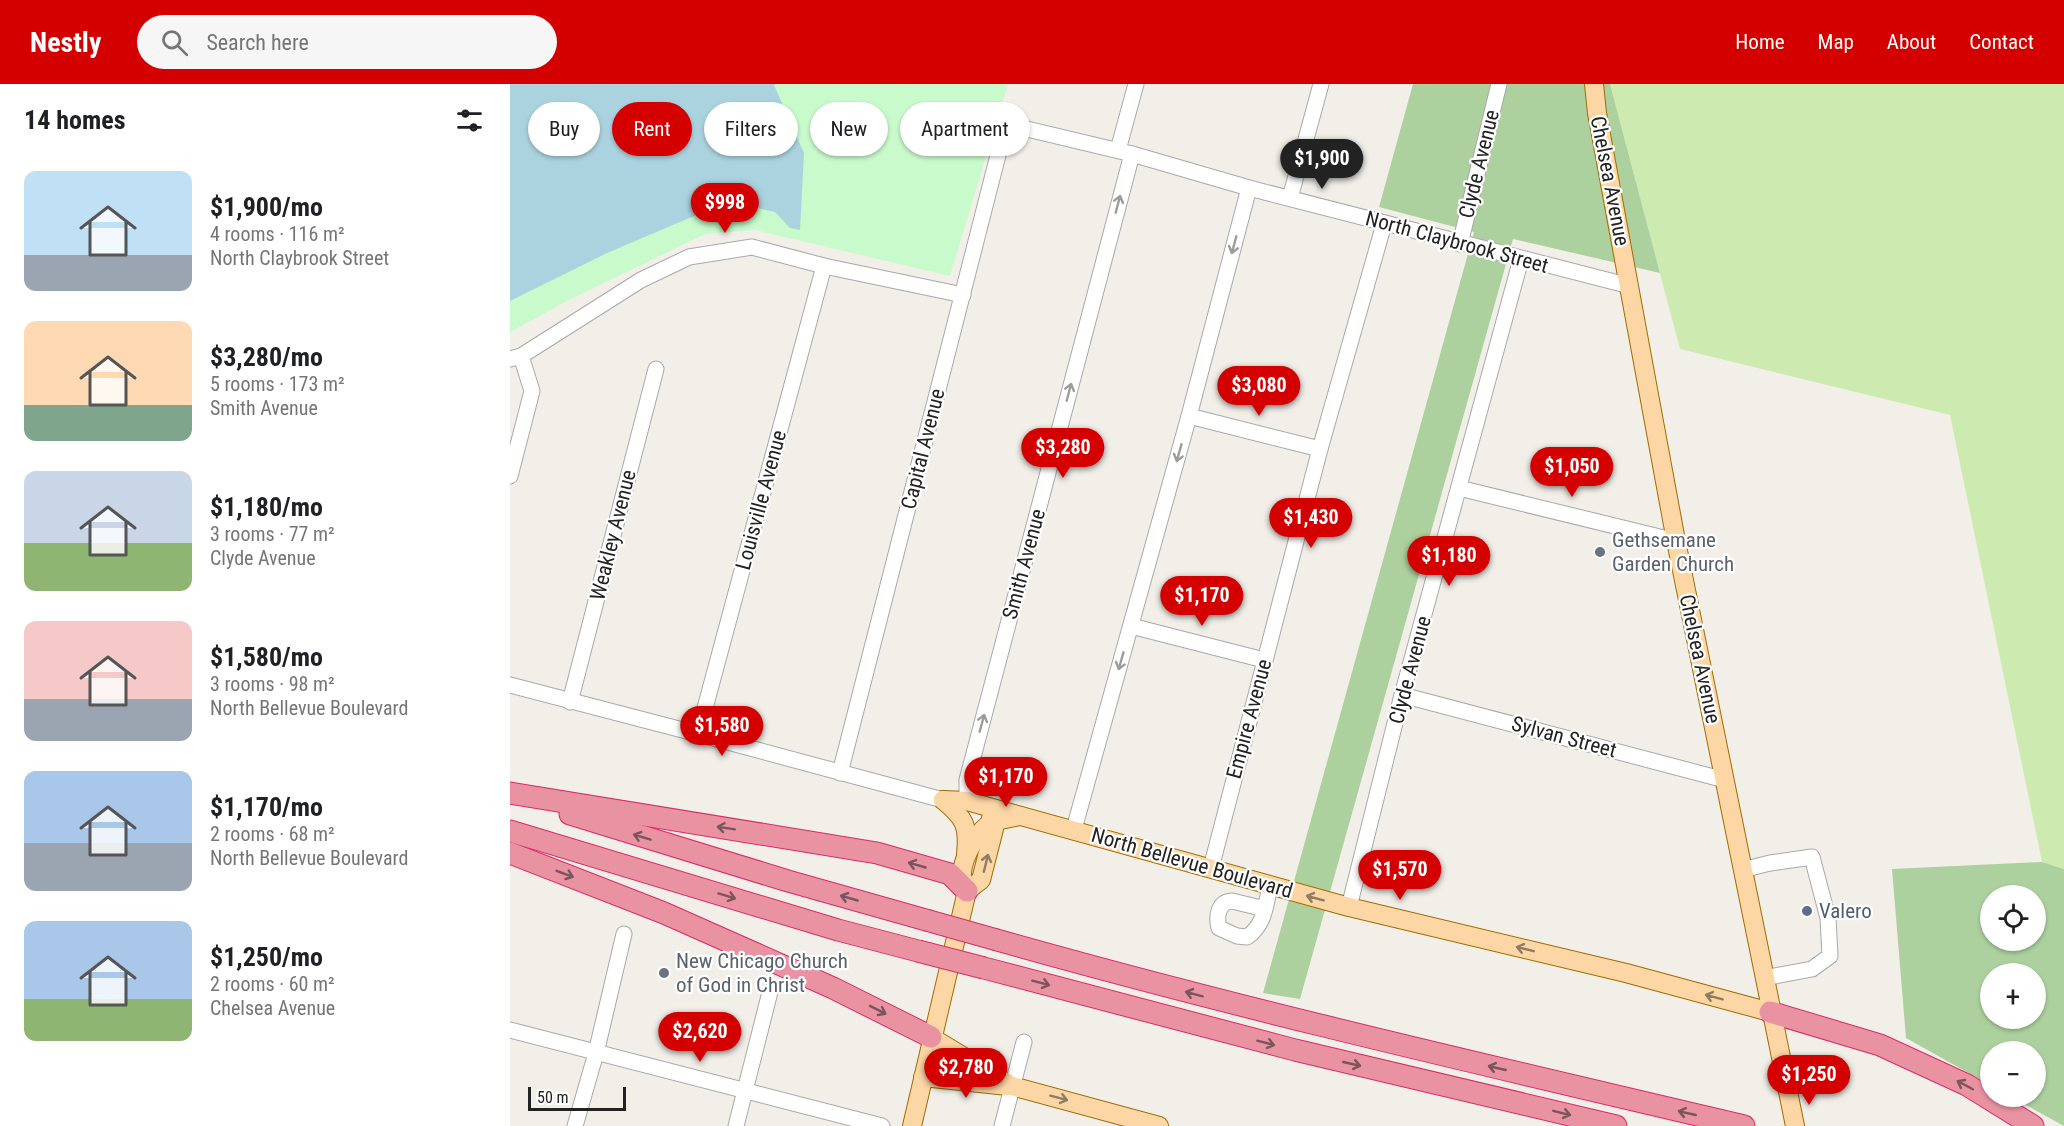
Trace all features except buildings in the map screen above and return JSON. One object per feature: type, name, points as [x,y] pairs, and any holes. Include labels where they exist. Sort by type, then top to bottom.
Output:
[{"type":"highway","points":[[510,795],[877,853],[950,874],[967,891]]},
{"type":"highway","points":[[510,795],[788,881],[1117,974],[1306,1023],[1744,1126]]},
{"type":"highway","points":[[510,831],[918,951],[1295,1050],[1616,1126]]},
{"type":"highway","points":[[510,853],[664,913],[833,987],[931,1037]]},
{"type":"highway","points":[[1770,1012],[1880,1045],[1967,1085],[2033,1126]]},
{"type":"main road","name":"Chelsea Avenue","points":[[1594,84],[1597,113],[1676,541],[1795,1126]]},
{"type":"main road","name":"North Bellevue Boulevard","points":[[943,801],[973,802],[1349,907],[1626,973],[1770,1012]]},
{"type":"main road","points":[[912,1126],[967,891],[961,874],[968,837],[966,827],[958,812],[943,801]]},
{"type":"main road","points":[[967,891],[981,880],[994,829],[993,822],[973,802]]},
{"type":"main road","points":[[965,860],[981,832],[993,822],[1023,816]]},
{"type":"main road","points":[[931,1037],[1012,1086]]},
{"type":"main road","points":[[923,1077],[1012,1086],[1159,1126]]},
{"type":"street","name":"Smith Avenue","points":[[973,802],[967,780],[1125,152],[1136,84]]},
{"type":"street","points":[[1290,198],[1321,84]]},
{"type":"street","name":"Clyde Avenue","points":[[1460,244],[1498,84]]},
{"type":"street","name":"North Claybrook Street","points":[[1030,130],[1125,152],[1384,224],[1630,286]]},
{"type":"street","name":"Capital Avenue","points":[[840,773],[998,156]]},
{"type":"street","points":[[1074,829],[1189,416],[1249,188]]},
{"type":"street","name":"Empire Avenue","points":[[1211,868],[1320,449],[1384,224]]},
{"type":"street","points":[[510,476],[532,391],[515,358],[641,280],[689,256],[752,247],[824,266],[963,295]]},
{"type":"street","name":"Clyde Avenue","points":[[1349,907],[1402,695],[1521,259]]},
{"type":"street","name":"Louisville Avenue","points":[[698,734],[824,266]]},
{"type":"street","name":"Weakley Avenue","points":[[570,702],[656,369]]},
{"type":"street","points":[[1189,416],[1320,449]]},
{"type":"street","points":[[1459,488],[1676,541]]},
{"type":"street","points":[[1131,626],[1264,660]]},
{"type":"street","name":"North Bellevue Boulevard","points":[[510,685],[943,801]]},
{"type":"street","name":"Sylvan Street","points":[[1402,695],[1725,780]]},
{"type":"street","points":[[1742,870],[1812,857],[1828,918],[1830,956],[1812,969],[1764,978]]},
{"type":"street","points":[[1265,909],[1270,885]]},
{"type":"street","points":[[575,1126],[596,1053],[624,934]]},
{"type":"street","points":[[736,1126],[770,992]]},
{"type":"street","points":[[510,1030],[882,1126]]},
{"type":"street","points":[[1004,1126],[1024,1042]]},
{"type":"green space","points":[[510,84],[1008,84],[1003,102],[900,102],[900,156],[986,156],[950,276],[755,230],[705,234],[567,301],[510,332]]},
{"type":"green space","points":[[1413,84],[1610,84],[1660,273],[1513,239],[1300,999],[1263,993],[1474,232],[1379,207]]},
{"type":"green space","points":[[1610,84],[2064,84],[2064,869],[2042,862],[1950,415],[1680,349]]},
{"type":"green space","points":[[2042,862],[2064,869],[2064,1126],[2029,1107],[2046,1107],[2046,1041],[1980,1041],[1980,1079],[1906,1038],[1892,869]]},
{"type":"water","points":[[510,84],[776,84],[774,85],[782,102],[704,102],[704,156],[798,156],[798,139],[804,153],[800,230],[790,228],[775,212],[745,205],[701,213],[607,253],[510,301]]},
{"type":"place","name":"Gethsemane Garden Church","points":[[1600,552]]},
{"type":"place","name":"Valero","points":[[1807,911]]},
{"type":"place","name":"New Chicago Church of God in Christ","points":[[664,973]]}]
